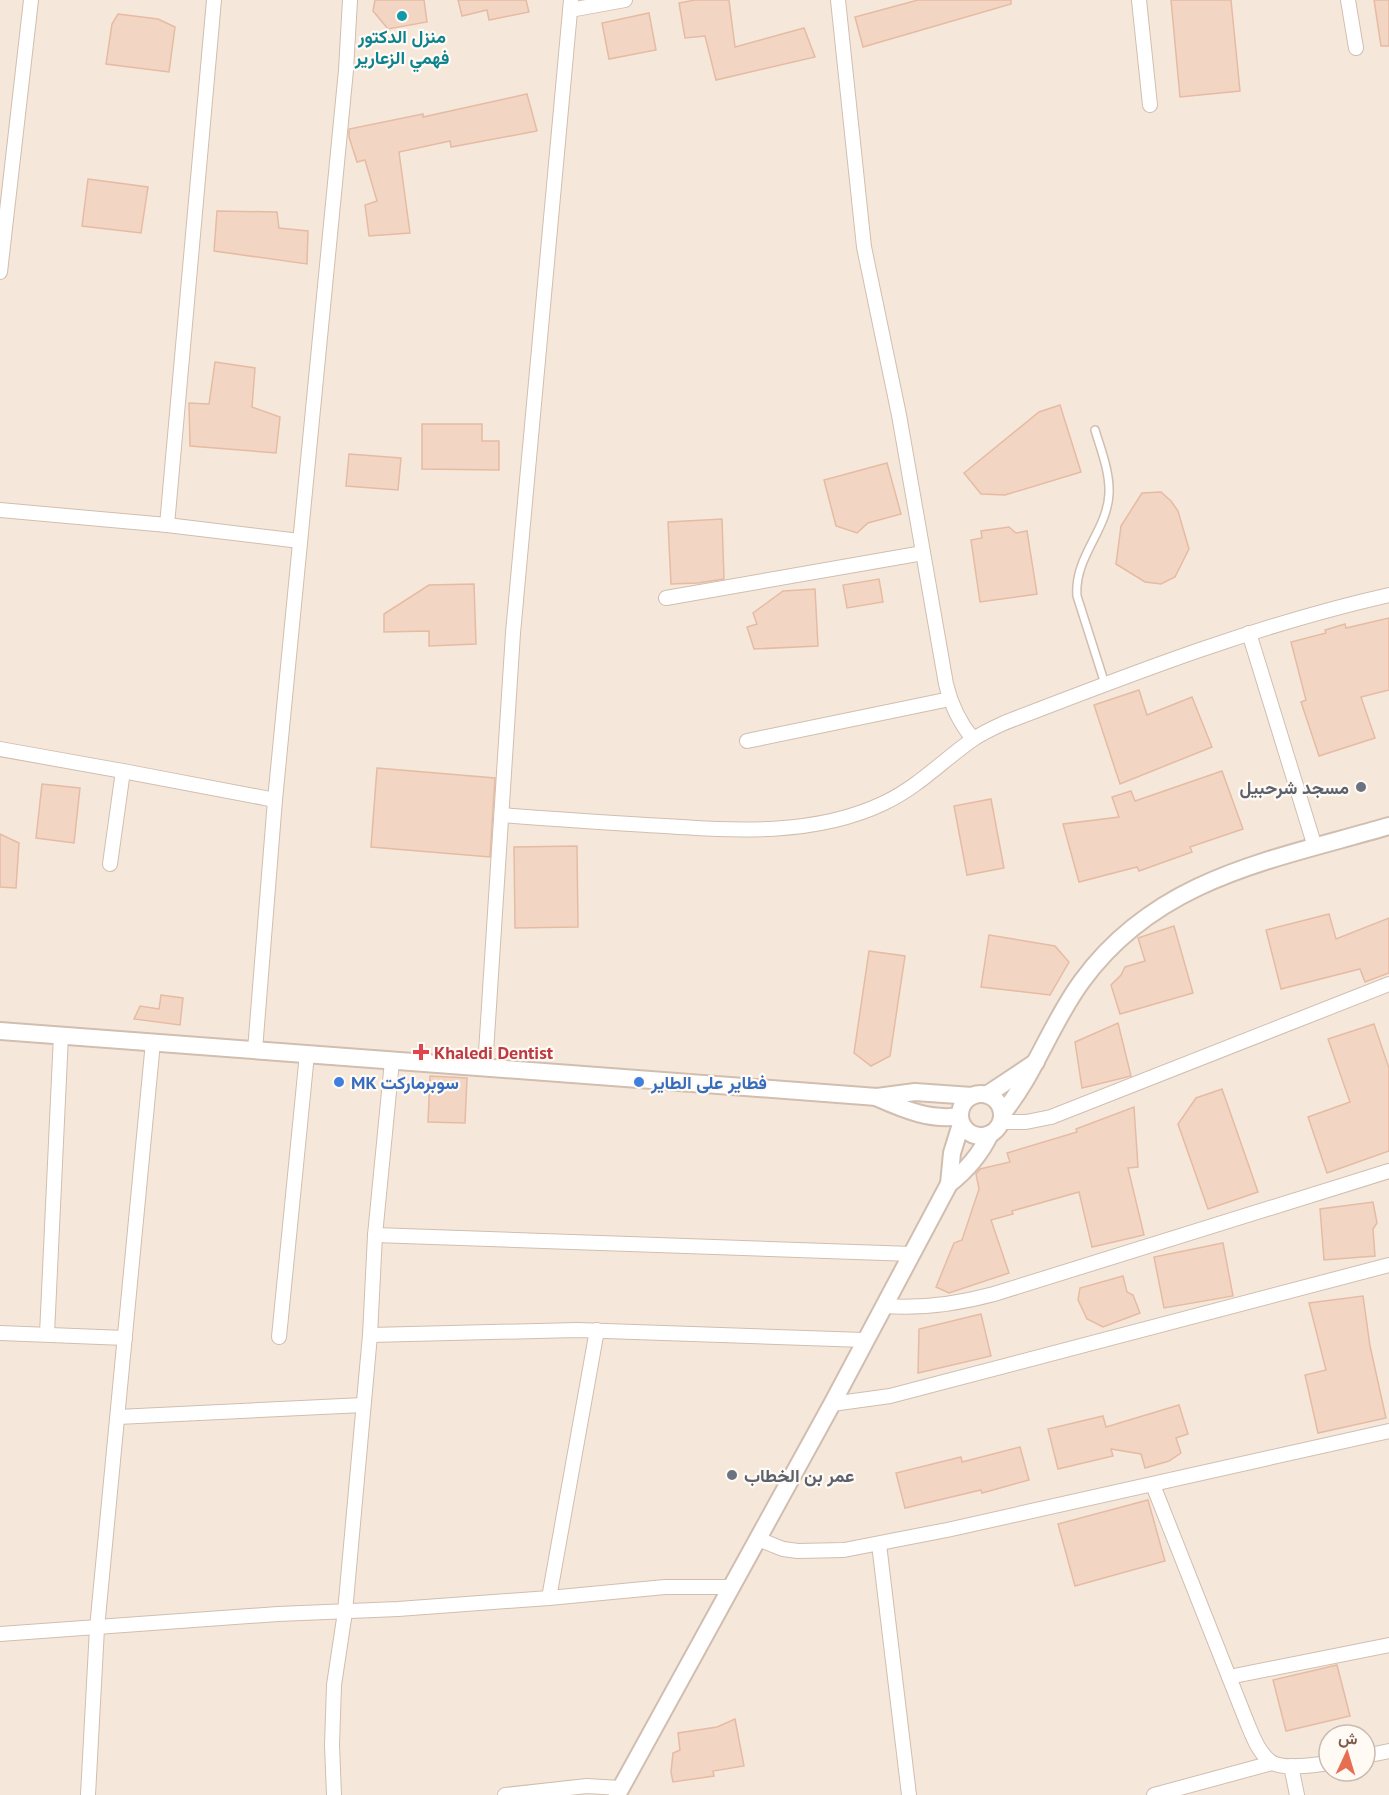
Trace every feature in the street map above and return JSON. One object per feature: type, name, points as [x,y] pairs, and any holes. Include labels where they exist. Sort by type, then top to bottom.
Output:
[{"type":"street","points":[[0,272],[31,0]]},
{"type":"street","points":[[167,525],[214,0]]},
{"type":"street","points":[[255,1050],[275,800],[346,70],[350,0]]},
{"type":"street","points":[[485,1068],[513,633],[570,5],[625,0]]},
{"type":"street","points":[[838,0],[864,247],[893,384],[950,699],[960,721],[973,740]]},
{"type":"street","points":[[1139,0],[1150,105]]},
{"type":"street","points":[[1348,0],[1356,48]]},
{"type":"street","points":[[0,510],[167,525],[300,541]]},
{"type":"street","points":[[666,598],[923,553]]},
{"type":"street","points":[[502,815],[726,829],[804,826],[851,816],[884,803],[924,779],[973,740],[1004,723],[1176,657],[1315,613],[1389,595]]},
{"type":"street","points":[[1249,633],[1315,847]]},
{"type":"street","points":[[747,741],[950,699]]},
{"type":"street","points":[[0,750],[275,800]]},
{"type":"street","points":[[110,864],[123,771]]},
{"type":"street","points":[[505,1795],[587,1786],[619,1792],[832,1404],[949,1184],[969,1167],[984,1146],[1022,1089],[1055,1024],[1081,983],[1107,951],[1156,909],[1208,881],[1248,866],[1389,826]]},
{"type":"street","points":[[961,1120],[966,1131],[982,1136],[998,1124],[1051,1117],[1389,984]]},
{"type":"street","points":[[0,1031],[877,1097],[915,1092],[980,1095],[995,1099],[1000,1106],[998,1124]]},
{"type":"street","points":[[47,1334],[61,1035]]},
{"type":"street","points":[[88,1795],[97,1628],[153,1042]]},
{"type":"street","points":[[279,1337],[307,1054]]},
{"type":"street","points":[[334,1795],[332,1756],[334,1695],[345,1612],[370,1335],[375,1235],[392,1060]]},
{"type":"street","points":[[949,1184],[952,1153],[961,1120],[961,1108],[965,1101],[980,1095],[1037,1062]]},
{"type":"street","points":[[877,1097],[921,1113],[961,1120]]},
{"type":"street","points":[[884,1306],[946,1305],[986,1296],[1389,1171]]},
{"type":"street","points":[[375,1235],[912,1254]]},
{"type":"street","points":[[832,1404],[890,1396],[1389,1265]]},
{"type":"street","points":[[370,1335],[597,1330],[864,1340]]},
{"type":"street","points":[[549,1598],[597,1330]]},
{"type":"street","points":[[0,1333],[125,1338]]},
{"type":"street","points":[[118,1417],[363,1405]]},
{"type":"street","points":[[758,1539],[783,1549],[814,1552],[844,1550],[1153,1485],[1389,1431]]},
{"type":"street","points":[[1153,1485],[1256,1743],[1272,1763]]},
{"type":"street","points":[[879,1544],[909,1795]]},
{"type":"street","points":[[0,1634],[549,1598],[665,1587],[731,1587]]},
{"type":"street","points":[[1229,1677],[1389,1645]]},
{"type":"street","points":[[1154,1795],[1272,1763],[1291,1766],[1317,1764]]},
{"type":"street","points":[[1291,1766],[1297,1795]]},
{"type":"lane","points":[[1095,430],[1106,465],[1109,493],[1102,521],[1078,573],[1076,583],[1077,596],[1105,684]]},
{"type":"shaded area","points":[[0,0],[1389,0],[1389,1795],[0,1795]]},
{"type":"building","name":"منزل الدكتور فهمي الزعارير","points":[[375,0],[424,0],[427,22],[388,29],[373,11]]},
{"type":"building","points":[[458,0],[526,0],[529,12],[489,20],[487,10],[462,16]]},
{"type":"building","points":[[695,0],[729,0],[735,47],[804,28],[815,57],[716,80],[705,36],[685,38],[679,3]]},
{"type":"building","points":[[918,0],[1011,0],[1011,4],[863,47],[855,17]]},
{"type":"building","points":[[1171,0],[1231,0],[1240,91],[1180,97]]},
{"type":"building","points":[[1374,0],[1389,0],[1389,46],[1381,46]]},
{"type":"building","points":[[649,13],[656,50],[609,59],[602,23]]},
{"type":"building","points":[[118,14],[158,19],[175,27],[169,72],[106,64],[112,24]]},
{"type":"building","points":[[527,94],[537,131],[451,147],[450,141],[399,152],[410,233],[369,236],[365,205],[377,201],[365,160],[357,162],[349,137],[349,129],[423,114],[423,117]]},
{"type":"building","points":[[88,179],[148,187],[141,233],[82,226]]},
{"type":"building","points":[[217,211],[277,212],[279,228],[308,231],[307,264],[214,251]]},
{"type":"building","points":[[215,362],[255,368],[252,407],[280,417],[276,453],[190,446],[189,403],[209,404]]},
{"type":"building","points":[[1060,405],[1081,472],[1005,495],[981,494],[964,473],[1039,412]]},
{"type":"building","points":[[422,424],[482,424],[482,441],[499,441],[499,470],[422,469]]},
{"type":"building","points":[[349,454],[401,458],[398,490],[346,486]]},
{"type":"building","points":[[887,463],[901,514],[868,523],[857,533],[836,526],[824,480]]},
{"type":"building","points":[[1161,492],[1178,511],[1189,549],[1175,577],[1161,584],[1145,582],[1116,564],[1121,526],[1142,493]]},
{"type":"building","points":[[722,519],[724,579],[671,584],[668,522]]},
{"type":"building","points":[[1009,527],[1016,533],[1027,531],[1037,594],[980,602],[971,540],[982,538],[981,531]]},
{"type":"building","points":[[879,579],[883,602],[847,608],[843,585]]},
{"type":"building","points":[[474,584],[476,644],[429,646],[429,631],[384,632],[384,614],[429,585]]},
{"type":"building","points":[[815,589],[818,646],[754,649],[747,627],[757,624],[753,613],[783,591]]},
{"type":"building","points":[[1389,618],[1389,690],[1361,697],[1375,738],[1319,756],[1301,702],[1306,700],[1291,642],[1326,633],[1325,630],[1345,624],[1346,628]]},
{"type":"building","points":[[1139,690],[1147,715],[1192,697],[1212,747],[1120,784],[1094,705]]},
{"type":"building","points":[[377,768],[495,778],[490,857],[371,847]]},
{"type":"building","points":[[1222,771],[1243,829],[1190,847],[1192,852],[1139,871],[1137,867],[1079,882],[1063,824],[1119,817],[1112,797],[1131,791],[1135,801]]},
{"type":"building","points":[[42,784],[80,788],[74,843],[36,838]]},
{"type":"building","points":[[991,799],[1004,868],[967,875],[954,806]]},
{"type":"building","points":[[0,834],[19,843],[16,888],[0,887]]},
{"type":"building","points":[[577,846],[578,927],[515,928],[514,847]]},
{"type":"building","points":[[1329,914],[1336,939],[1389,918],[1389,973],[1365,982],[1360,969],[1281,989],[1266,930]]},
{"type":"building","points":[[1174,926],[1193,993],[1120,1014],[1111,985],[1125,967],[1145,961],[1138,938]]},
{"type":"building","points":[[989,935],[1055,946],[1069,962],[1050,995],[981,987]]},
{"type":"building","points":[[869,951],[905,956],[890,1056],[871,1066],[854,1053]]},
{"type":"building","points":[[161,995],[183,998],[180,1025],[134,1019],[140,1006],[159,1009]]},
{"type":"building","points":[[1118,1023],[1131,1076],[1082,1088],[1075,1042]]},
{"type":"building","points":[[1374,1024],[1389,1068],[1389,1151],[1327,1173],[1308,1117],[1350,1102],[1328,1039]]},
{"type":"building","points":[[430,1076],[467,1078],[465,1123],[428,1122]]},
{"type":"building","points":[[1222,1089],[1258,1192],[1208,1209],[1178,1124],[1196,1098]]},
{"type":"building","points":[[1134,1107],[1138,1167],[1128,1168],[1144,1235],[1092,1247],[1079,1192],[1012,1211],[1013,1214],[991,1220],[1009,1273],[949,1293],[936,1287],[954,1243],[962,1240],[979,1189],[976,1174],[980,1169],[1010,1162],[1007,1153],[1077,1132],[1076,1129]]},
{"type":"building","points":[[1373,1202],[1377,1223],[1373,1229],[1375,1256],[1324,1260],[1320,1209]]},
{"type":"building","points":[[1223,1243],[1233,1296],[1164,1308],[1154,1257]]},
{"type":"building","points":[[1123,1276],[1127,1292],[1133,1295],[1140,1313],[1103,1327],[1087,1319],[1078,1300],[1080,1288]]},
{"type":"building","points":[[1363,1296],[1370,1346],[1386,1418],[1318,1433],[1305,1375],[1326,1370],[1309,1303]]},
{"type":"building","points":[[981,1314],[991,1356],[918,1373],[919,1329]]},
{"type":"building","points":[[1179,1405],[1188,1434],[1176,1438],[1181,1453],[1169,1461],[1145,1468],[1141,1454],[1111,1449],[1113,1456],[1058,1469],[1048,1429],[1103,1416],[1106,1427]]},
{"type":"building","points":[[1020,1447],[1029,1480],[982,1493],[981,1490],[905,1508],[896,1473],[961,1457],[962,1462]]},
{"type":"building","points":[[1148,1500],[1165,1561],[1075,1586],[1058,1524]]},
{"type":"building","points":[[1337,1665],[1350,1716],[1286,1731],[1273,1680]]},
{"type":"building","points":[[735,1719],[744,1766],[713,1771],[714,1776],[673,1782],[671,1772],[673,1753],[680,1750],[678,1733],[717,1727]]},
{"type":"place","name":"منزل الدكتور فهمي الزعارير","points":[[402,16]]},
{"type":"place","name":"مسجد شرحبيل","points":[[1361,787]]},
{"type":"place","name":"Khaledi Dentist","points":[[421,1052]]},
{"type":"place","name":"MK سوبرماركت","points":[[339,1082]]},
{"type":"place","name":"فطاير على الطاير","points":[[639,1082]]},
{"type":"place","name":"عمر بن الخطاب","points":[[732,1475]]}]
